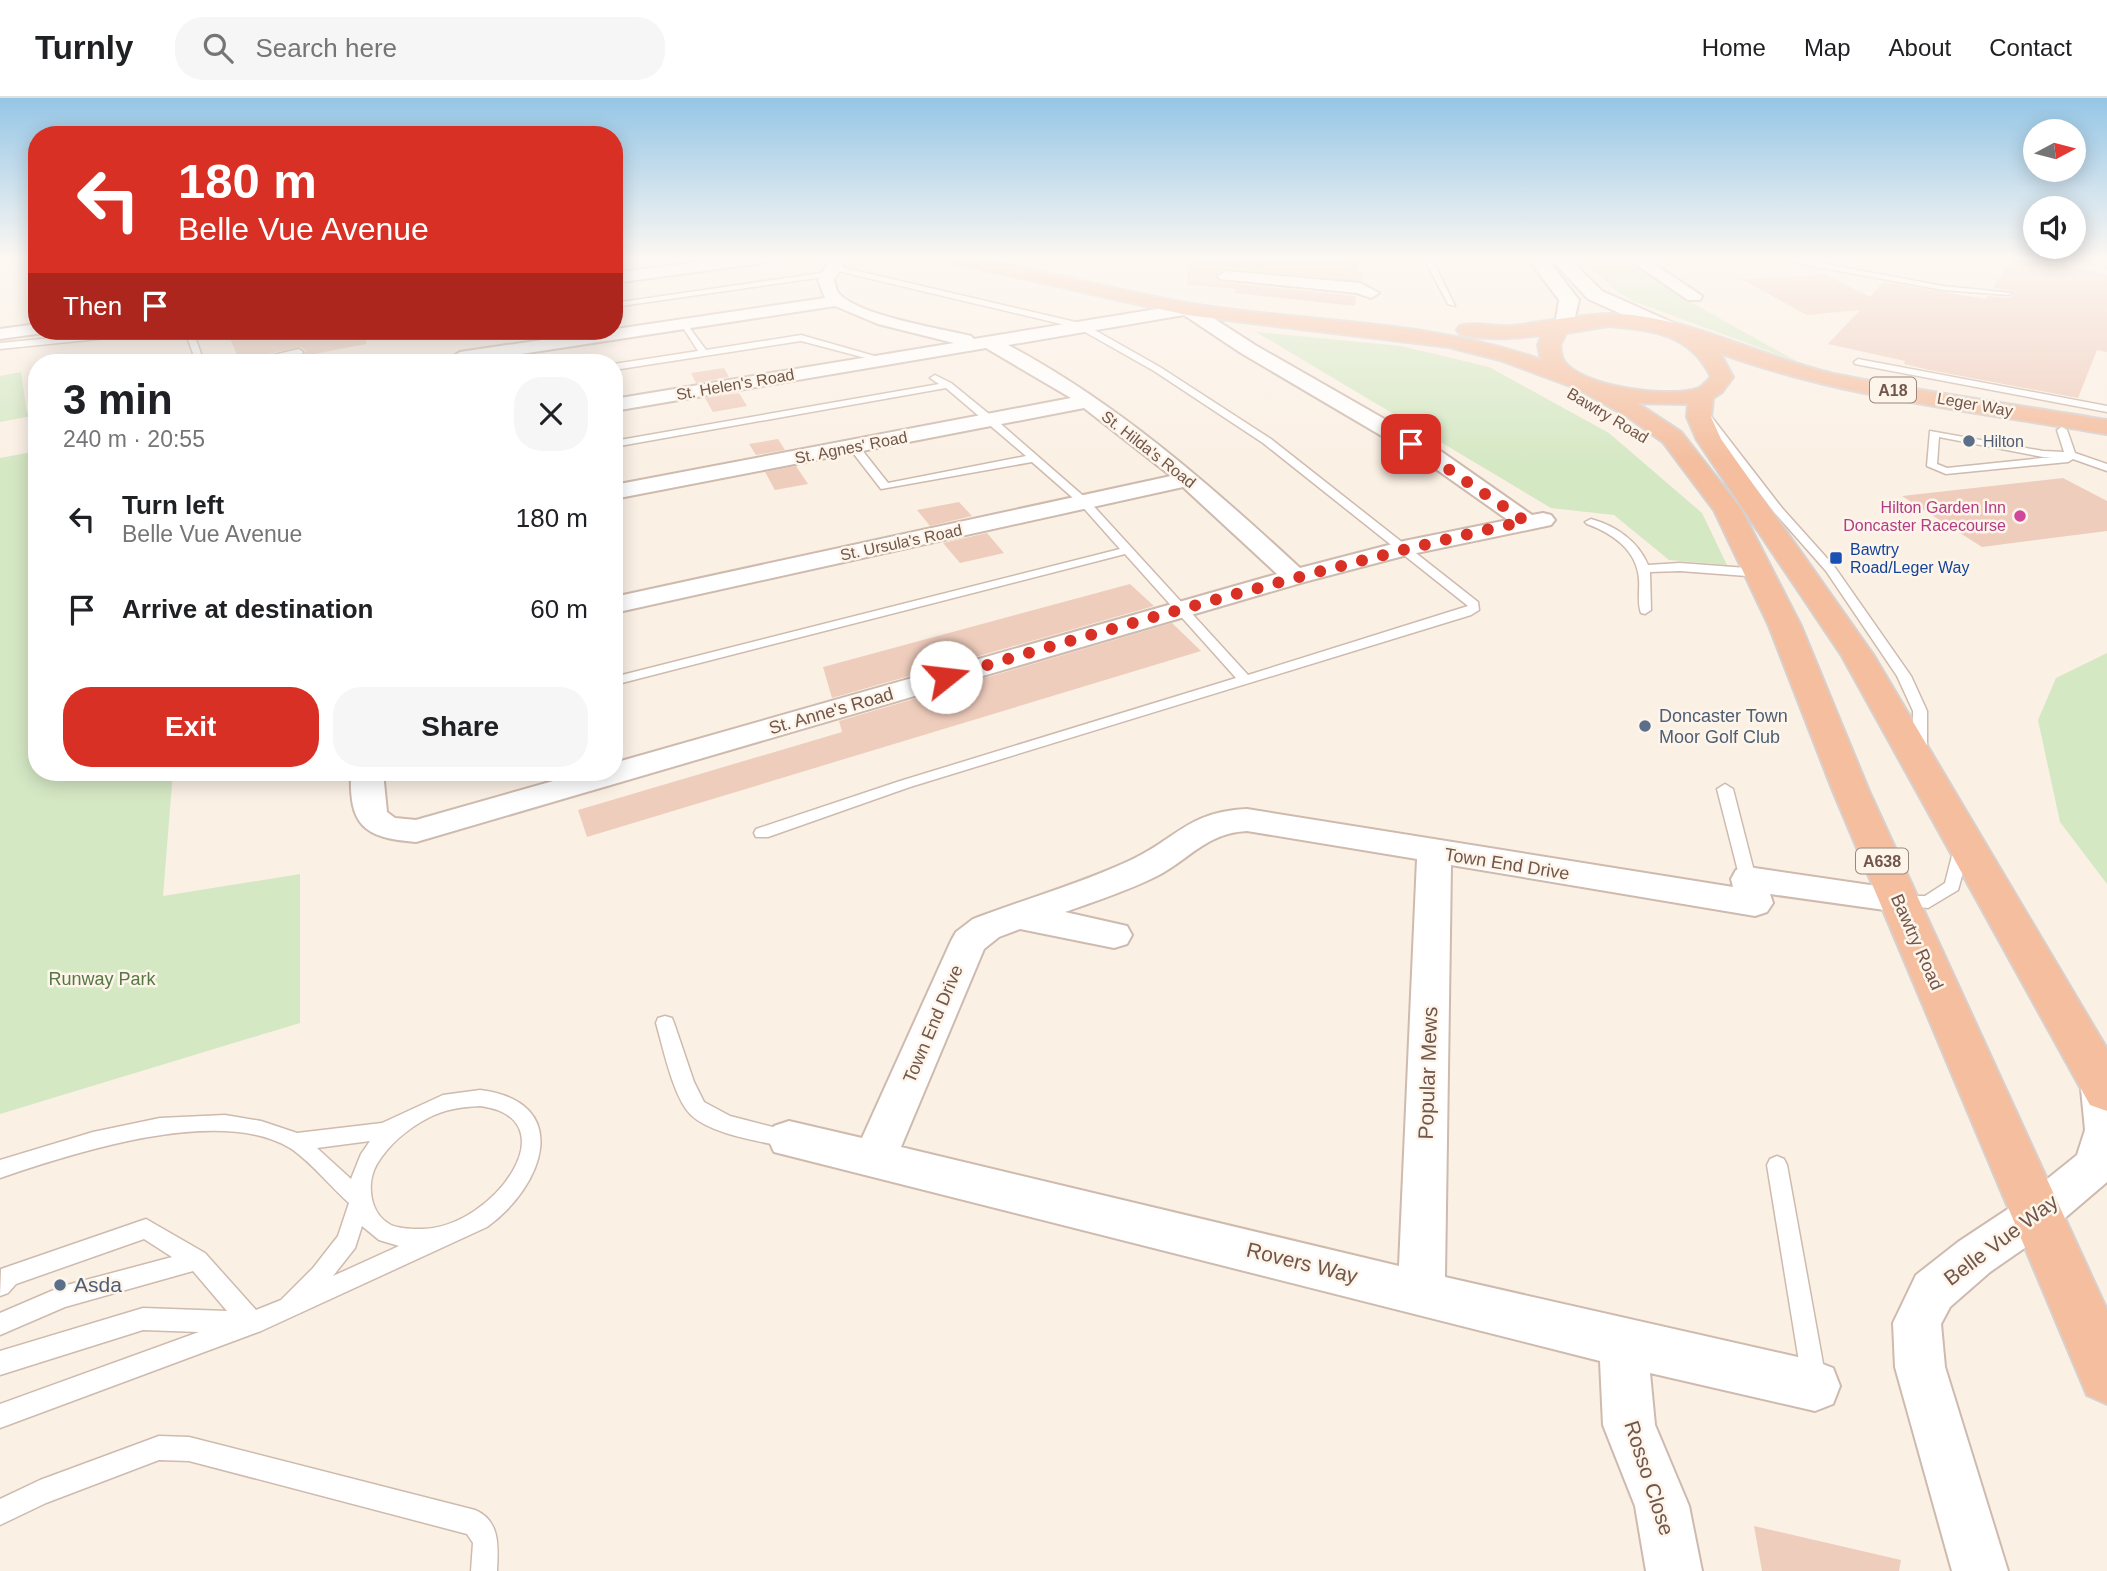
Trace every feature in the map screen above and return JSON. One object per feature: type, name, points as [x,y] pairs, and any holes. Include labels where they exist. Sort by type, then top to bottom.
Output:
[{"type":"highway","points":[[1346,326],[1473,346],[1507,355],[1580,383]]},
{"type":"highway","name":"Leger Way","points":[[1417,326],[1506,333],[1562,326]]},
{"type":"highway","points":[[1562,326],[1550,338],[1549,351],[1556,365],[1580,383]]},
{"type":"highway","name":"Leger Way","points":[[1644,326],[1677,331],[1761,361],[1836,381],[2107,427]]},
{"type":"highway","points":[[1677,331],[1704,346],[1717,362],[1722,377],[1706,395],[1698,417],[1709,440],[1858,656],[2103,1084]]},
{"type":"highway","name":"Bawtry Road","points":[[1473,346],[1586,399],[1648,437],[1727,509]]},
{"type":"highway","name":"Leger Way","points":[[1580,383],[1627,395],[1664,398],[1706,395],[1749,380],[1771,380],[2107,438]]},
{"type":"highway","name":"Bawtry Road","points":[[1580,383],[1636,412],[1672,438],[1727,509],[1760,573],[1899,900],[2107,1375]]},
{"type":"street","points":[[623,333],[667,326]]},
{"type":"street","name":"St. Hilda's Road","points":[[908,326],[980,343],[1033,364],[1132,432],[1188,479],[1295,577]]},
{"type":"street","name":"St. Helen's Road","points":[[623,403],[1081,326]]},
{"type":"street","points":[[1215,326],[1228,336],[1256,332]]},
{"type":"street","points":[[1665,326],[1677,331]]},
{"type":"street","points":[[0,334],[28,331]]},
{"type":"street","name":"St. Anne's Road","points":[[623,771],[1182,608],[1404,548],[1534,520],[1434,457],[1228,336]]},
{"type":"street","points":[[461,354],[469,340]]},
{"type":"street","points":[[495,354],[580,340]]},
{"type":"street","name":"St. Agnes' Road","points":[[623,490],[1088,401]]},
{"type":"street","name":"St. Ursula's Road","points":[[623,603],[1188,479]]},
{"type":"street","name":"St. Anne's Road","points":[[368,781],[367,804],[374,821],[388,830],[416,831],[588,781]]},
{"type":"street","name":"Town End Drive","points":[[875,1158],[969,941],[986,928],[1146,867],[1211,823],[1247,820],[1755,904],[1748,879]]},
{"type":"street","name":"Popular Mews","points":[[1421,1293],[1434,852]]},
{"type":"street","points":[[1748,879],[1899,900]]},
{"type":"street","points":[[1018,916],[1099,932],[1099,887]]},
{"type":"street","name":"Belle Vue Way","points":[[1980,1571],[1920,1367],[1917,1323],[1933,1291],[1974,1257],[2036,1215],[2095,1166],[2106,1130],[2103,1084]]},
{"type":"street","name":"Rovers Way","points":[[789,1139],[1623,1343],[1815,1385]]},
{"type":"street","name":"Rosso Close","points":[[1623,1343],[1629,1426],[1662,1506],[1674,1571]]},
{"type":"lane","points":[[686,326],[704,353]]},
{"type":"lane","points":[[762,833],[905,784],[1473,610],[1474,605],[1404,548],[1237,419],[1081,326]]},
{"type":"lane","points":[[623,366],[801,338],[881,359]]},
{"type":"lane","points":[[0,346],[59,340]]},
{"type":"lane","points":[[289,354],[299,352]]},
{"type":"lane","points":[[1858,362],[2107,409]]},
{"type":"lane","points":[[935,378],[948,385],[991,420],[1084,502],[1245,680]]},
{"type":"lane","points":[[623,442],[948,385]]},
{"type":"lane","points":[[2062,430],[2070,455]]},
{"type":"lane","points":[[2070,455],[2068,459],[1941,471],[1932,466],[1934,433],[2043,454],[2070,455],[2107,468]]},
{"type":"lane","points":[[854,447],[886,487],[1034,458]]},
{"type":"lane","points":[[1591,522],[1615,531],[1627,542],[1644,569],[1645,610]]},
{"type":"lane","points":[[623,679],[1128,550]]},
{"type":"lane","points":[[1644,569],[1680,567],[1760,573]]},
{"type":"lane","points":[[1725,789],[1748,879]]},
{"type":"lane","points":[[1899,900],[1928,902],[1952,886],[1964,842]]},
{"type":"lane","points":[[665,1023],[695,1107],[708,1116],[736,1126],[789,1139]]},
{"type":"lane","points":[[0,1416],[289,1308],[480,1220],[505,1200],[523,1176],[532,1150],[529,1128],[518,1111],[504,1102],[480,1098],[443,1103],[384,1131],[297,1142]]},
{"type":"lane","points":[[289,1308],[321,1275],[347,1241],[360,1200],[362,1176],[374,1152],[408,1120]]},
{"type":"lane","points":[[0,1169],[74,1144],[137,1130],[209,1123],[257,1128],[297,1142],[360,1200],[371,1223],[391,1236],[419,1240],[448,1234]]},
{"type":"lane","points":[[1777,1165],[1815,1385]]},
{"type":"lane","points":[[0,1286],[9,1276],[146,1229],[197,1260],[253,1322]]},
{"type":"lane","points":[[0,1324],[63,1297],[197,1260]]},
{"type":"lane","points":[[0,1363],[144,1319],[253,1322]]},
{"type":"lane","points":[[0,1512],[40,1493],[159,1448],[189,1449],[475,1523],[486,1540],[484,1571]]},
{"type":"green space","points":[[1700,326],[1733,326],[1798,362]]},
{"type":"green space","points":[[1256,332],[1401,346],[1489,367],[1609,433],[1702,513],[1727,565],[1669,560],[1614,515],[1551,508]]},
{"type":"green space","points":[[21,372],[28,417],[0,422],[0,376]]},
{"type":"green space","name":"Runway Park","points":[[28,453],[28,781],[172,781],[163,896],[300,874],[300,1023],[0,1114],[0,458]]},
{"type":"green space","points":[[2107,653],[2107,884],[2060,822],[2038,720],[2056,678]]},
{"type":"building","points":[[1845,326],[2107,326],[2107,352],[2097,350],[2078,398],[1929,370],[1904,364],[1905,361],[1828,344]]},
{"type":"building","points":[[231,340],[366,340],[366,344],[314,354],[304,354],[306,351],[301,347],[268,354],[237,354]]},
{"type":"building","points":[[724,368],[729,377],[696,383],[691,373]]},
{"type":"building","points":[[739,393],[747,406],[713,412],[705,398]]},
{"type":"building","points":[[778,439],[785,450],[756,455],[749,444]]},
{"type":"building","points":[[796,466],[808,484],[775,490],[765,472]]},
{"type":"building","name":"Hilton Garden Inn Doncaster Racecourse","points":[[2063,478],[2107,501],[2107,531],[1982,547],[1902,496]]},
{"type":"building","points":[[959,502],[972,516],[930,526],[917,510]]},
{"type":"building","points":[[987,533],[1004,553],[960,563],[943,543]]},
{"type":"building","points":[[1130,584],[1154,606],[832,698],[823,667]]},
{"type":"building","points":[[1172,623],[1201,651],[587,837],[578,810],[842,732],[839,721]]},
{"type":"building","points":[[1754,1526],[1901,1560],[1899,1571],[1762,1571]]},
{"type":"place","name":"Hilton","points":[[1969,441]]},
{"type":"place","name":"Hilton Garden Inn Doncaster Racecourse","points":[[2020,516]]},
{"type":"place","name":"Bawtry Road/Leger Way","points":[[1836,558]]},
{"type":"place","name":"Doncaster Town Moor Golf Club","points":[[1645,726]]},
{"type":"place","name":"Asda","points":[[60,1285]]},
{"type":"route","points":[[946,677],[1295,577],[1404,548],[1525,521],[1434,457],[1411,444]]}]
